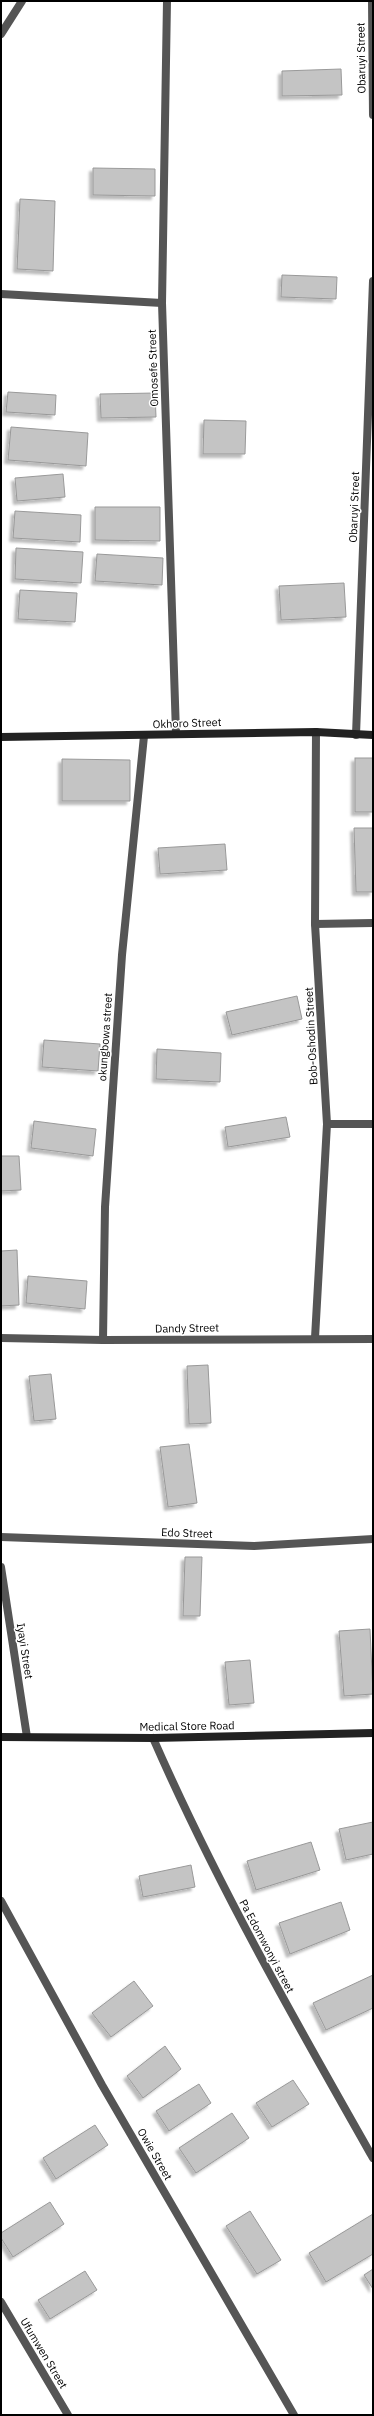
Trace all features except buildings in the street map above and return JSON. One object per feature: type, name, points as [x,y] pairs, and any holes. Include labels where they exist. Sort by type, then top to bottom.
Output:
[{"type":"street","points":[[1,34],[22,1]]},
{"type":"street","name":"Omosefe Street","points":[[167,1],[162,304],[176,733]]},
{"type":"street","name":"Obaruyi Street","points":[[372,1],[373,115]]},
{"type":"street","name":"Obaruyi Street","points":[[356,735],[373,281]]},
{"type":"street","points":[[1,294],[162,304]]},
{"type":"street","name":"Okhoro Street","points":[[1,737],[144,736],[176,733],[316,732],[373,735]]},
{"type":"street","name":"Bob-Oshodin Street","points":[[315,1338],[327,1124],[315,924],[316,732]]},
{"type":"street","name":"okungbowa street","points":[[103,1340],[105,1208],[122,955],[144,736]]},
{"type":"street","points":[[315,924],[373,923]]},
{"type":"street","points":[[327,1124],[373,1124]]},
{"type":"street","name":"Dandy Street","points":[[1,1338],[103,1340],[315,1338],[373,1339]]},
{"type":"street","name":"Edo Street","points":[[1,1537],[254,1546],[373,1539]]},
{"type":"street","name":"Iyayi Street","points":[[1,1567],[27,1738]]},
{"type":"street","name":"Medical Store Road","points":[[1,1737],[152,1738],[373,1733]]},
{"type":"street","name":"Pa Edomwonyi street","points":[[152,1738],[187,1817],[258,1955],[373,2158]]},
{"type":"street","name":"Owie Street","points":[[1,1901],[102,2085],[294,2415]]},
{"type":"street","name":"Ufumwen Street","points":[[1,2302],[68,2415]]}]
